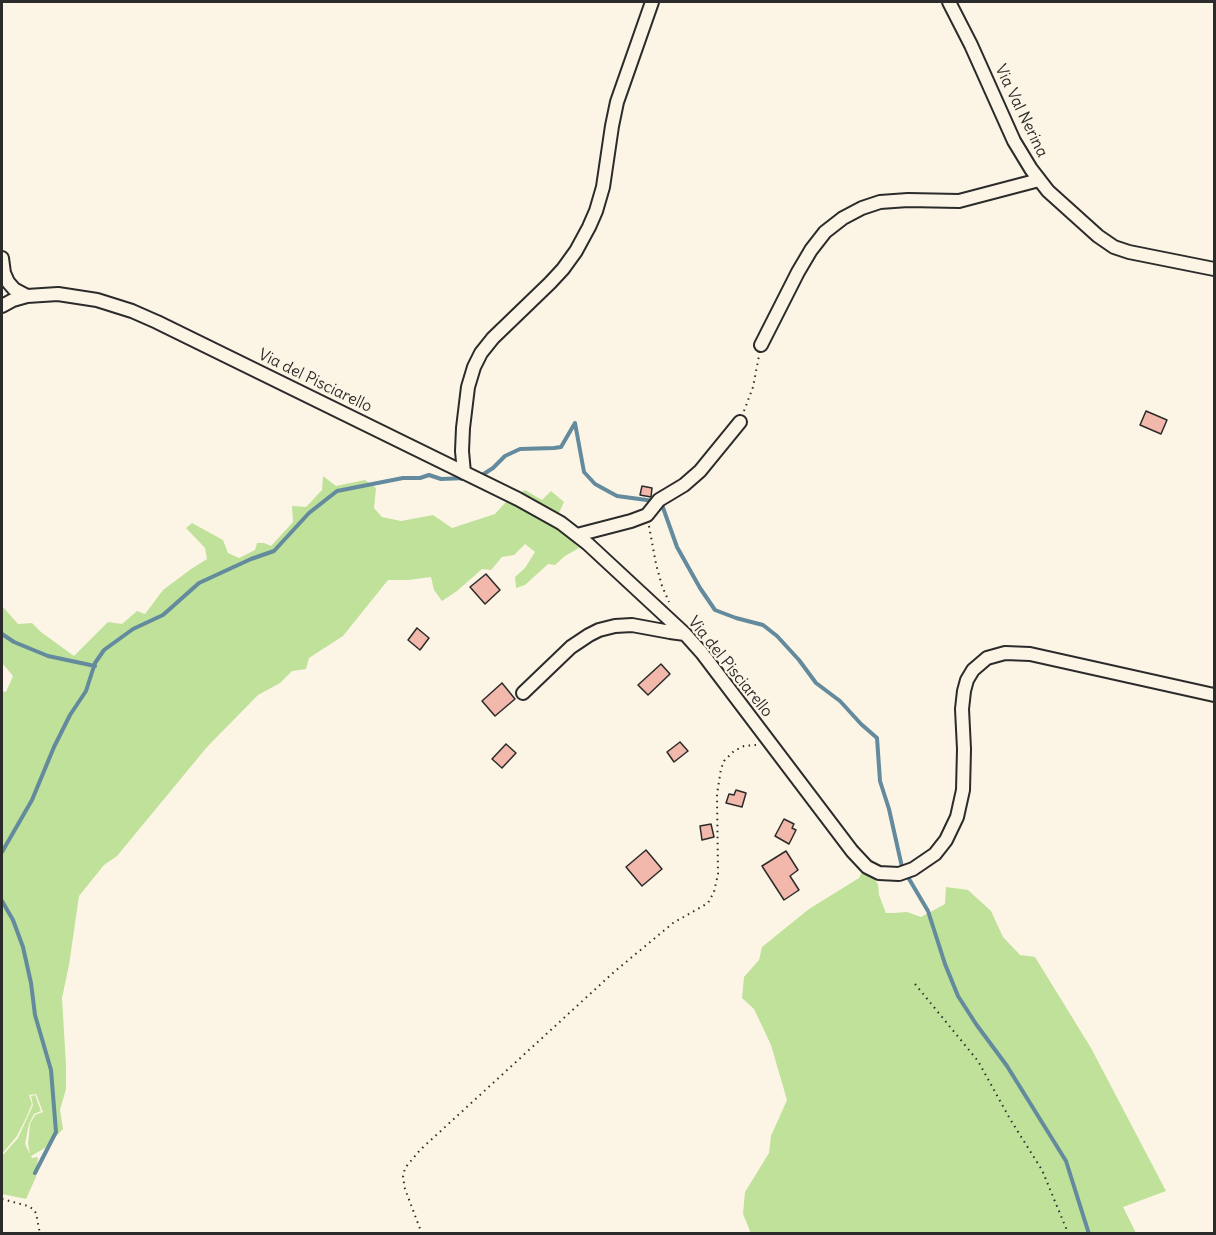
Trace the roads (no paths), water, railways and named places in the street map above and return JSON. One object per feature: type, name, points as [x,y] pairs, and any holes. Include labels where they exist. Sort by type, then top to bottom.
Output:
[{"type":"street","points":[[464,473],[463,428],[468,387],[474,367],[481,353],[493,338],[562,269],[576,251],[589,227],[603,187],[617,102],[652,2]]},
{"type":"street","name":"Via Val Nerina","points":[[949,2],[1014,141],[1039,180],[1053,195],[1098,236],[1114,247],[1215,269]]},
{"type":"street","points":[[761,345],[807,256],[825,232],[843,218],[880,202],[959,201],[1039,180]]},
{"type":"street","points":[[2,258],[8,282],[14,289],[27,296]]},
{"type":"street","name":"Via del Pisciarello","points":[[2,306],[27,296],[58,294],[97,300],[132,311],[548,514],[577,535],[685,634],[702,653],[834,828],[864,864],[879,873],[908,871],[926,861],[939,850],[946,840],[957,817],[962,799],[964,691],[973,670],[987,658],[1018,652],[1215,695]]},
{"type":"street","points":[[577,535],[647,516],[660,500],[684,485],[700,471],[740,422]]},
{"type":"street","points":[[523,693],[571,647],[599,630],[628,625],[685,634]]},
{"type":"waterway","points":[[575,423],[584,472],[595,484],[617,496],[654,501]]},
{"type":"waterway","points":[[479,477],[505,456],[520,449],[561,447],[575,423]]},
{"type":"waterway","points":[[2,852],[32,800],[54,747],[70,715],[86,691],[95,663],[104,650],[133,629],[163,615],[199,583],[274,551],[309,513],[337,491],[429,475],[441,479],[466,478]]},
{"type":"waterway","points":[[661,502],[677,547],[715,610],[763,625],[777,636],[816,683],[840,701],[877,738],[880,781],[902,867],[928,911],[958,996],[1007,1066],[1066,1161],[1089,1234]]},
{"type":"waterway","points":[[2,634],[14,642],[48,656],[95,666]]},
{"type":"waterway","points":[[2,901],[13,920],[23,947],[35,1015],[51,1070],[56,1132],[35,1173]]}]
